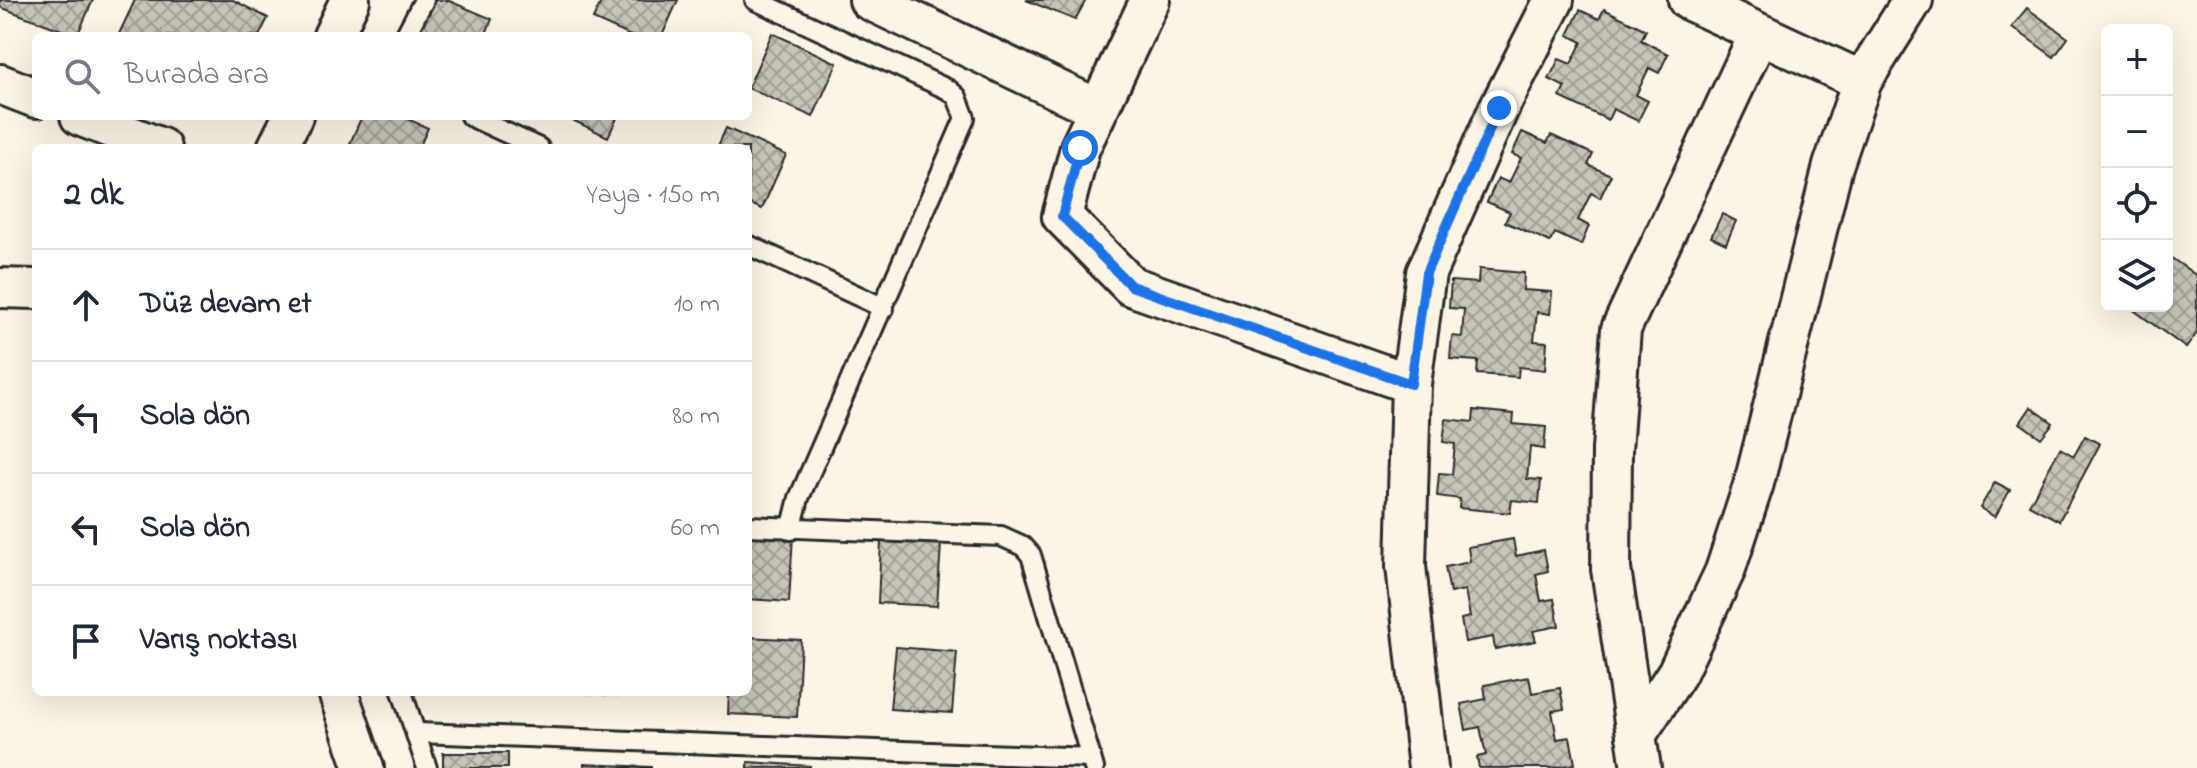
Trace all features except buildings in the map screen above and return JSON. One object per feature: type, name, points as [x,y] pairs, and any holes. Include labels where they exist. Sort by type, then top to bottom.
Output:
[{"type":"street","points":[[335,32],[350,0]]},
{"type":"street","points":[[869,0],[1098,109]]},
{"type":"street","points":[[1150,0],[1080,148],[1062,216],[1131,286],[1411,384]]},
{"type":"street","points":[[1428,768],[1406,566],[1411,384],[1426,273],[1499,108],[1554,0]]},
{"type":"street","points":[[1688,0],[1758,36],[1862,81]]},
{"type":"street","points":[[1639,752],[1725,571],[1754,483],[1833,166],[1862,81],[1913,0]]},
{"type":"street","points":[[1639,752],[1611,569],[1612,450],[1621,329],[1758,36]]},
{"type":"street","points":[[0,84],[32,96]]},
{"type":"street","points":[[90,120],[151,144]]},
{"type":"street","points":[[279,144],[291,120]]},
{"type":"street","points":[[0,288],[32,289]]},
{"type":"street","points":[[339,696],[364,768]]},
{"type":"lane","points":[[407,32],[424,0]]},
{"type":"lane","points":[[755,0],[949,90],[964,108],[965,118],[799,498],[791,530]]},
{"type":"lane","points":[[479,120],[530,144]]},
{"type":"lane","points":[[752,247],[884,308]]},
{"type":"lane","points":[[418,733],[1092,763],[1031,555],[1023,546],[1001,536],[752,526]]},
{"type":"lane","points":[[404,696],[427,768]]},
{"type":"route","points":[[1080,148],[1062,216],[1131,286],[1411,384],[1426,273],[1499,108]]}]
